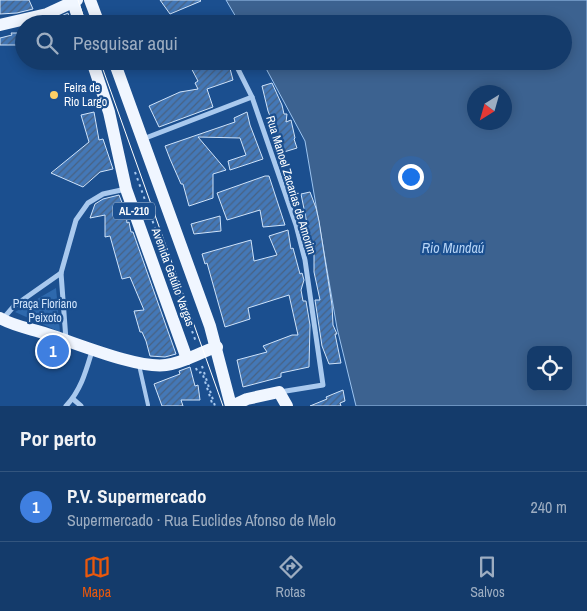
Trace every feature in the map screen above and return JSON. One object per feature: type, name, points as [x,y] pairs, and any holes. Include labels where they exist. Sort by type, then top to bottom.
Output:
[{"type":"main road","points":[[90,0],[96,15]]},
{"type":"main road","points":[[44,15],[74,1],[78,15]]},
{"type":"main road","points":[[0,25],[15,22]]},
{"type":"main road","name":"Avenida Getúlio Vargas","points":[[95,70],[109,112],[126,189],[193,356]]},
{"type":"main road","name":"Avenida Getúlio Vargas","points":[[118,70],[217,347]]},
{"type":"main road","points":[[0,320],[138,363],[156,366],[168,365],[217,347]]},
{"type":"main road","name":"AL-210","points":[[217,347],[232,406],[258,396],[280,392]]},
{"type":"main road","points":[[280,392],[287,406]]},
{"type":"street","name":"Rua Manoel Zacarias de Amorim","points":[[238,70],[252,97],[275,160],[305,260],[323,385],[280,392]]},
{"type":"street","points":[[142,139],[252,97]]},
{"type":"street","points":[[66,340],[61,273],[72,230],[88,203],[103,194],[126,189]]},
{"type":"street","points":[[0,320],[14,306],[61,273]]},
{"type":"street","points":[[66,406],[73,399],[82,384],[92,349]]},
{"type":"street","points":[[73,399],[81,406]]},
{"type":"lane","points":[[138,363],[148,405]]},
{"type":"path","points":[[154,225],[198,373],[202,372],[212,403],[214,402]]},
{"type":"path","points":[[202,367],[215,406]]},
{"type":"green space","name":"Praça Floriano Peixoto","points":[[56,288],[60,332],[15,312]]},
{"type":"water","name":"Rio Mundaú","points":[[226,0],[587,0],[587,406],[356,406],[337,328],[305,141],[267,70],[572,70],[572,15],[235,15]]},
{"type":"building","points":[[0,0],[29,0],[33,9],[17,13],[0,14]]},
{"type":"building","points":[[160,0],[200,0],[201,1],[170,14]]},
{"type":"building","points":[[11,33],[15,33],[15,45],[0,45],[0,38],[12,35]]},
{"type":"building","points":[[192,70],[230,70],[233,80],[207,89],[213,107],[159,127],[149,106],[180,92],[198,89],[195,83],[198,81]]},
{"type":"building","points":[[272,83],[284,114],[287,114],[286,122],[291,120],[297,148],[284,152],[268,111],[262,86]]},
{"type":"building","points":[[94,112],[99,140],[103,139],[113,169],[100,172],[83,187],[51,173],[89,142],[81,115]]},
{"type":"building","points":[[247,112],[263,159],[230,170],[228,161],[246,155],[240,138],[198,137],[226,170],[213,174],[213,198],[189,206],[183,184],[181,184],[165,146],[235,122],[234,118]]},
{"type":"building","points":[[269,176],[285,225],[263,227],[260,210],[227,220],[217,193]]},
{"type":"building","points":[[310,192],[319,221],[332,305],[333,325],[337,334],[335,334],[341,363],[329,364],[322,346],[315,300],[320,300],[314,272],[314,248],[312,248],[301,194]]},
{"type":"building","points":[[119,195],[126,213],[127,223],[129,222],[131,232],[133,232],[176,354],[165,357],[150,356],[134,311],[144,310],[130,277],[122,279],[110,236],[105,237],[105,215],[90,218],[95,204],[103,199]]},
{"type":"building","points":[[220,216],[221,231],[194,234],[191,224]]},
{"type":"building","points":[[288,230],[291,249],[293,248],[300,274],[302,273],[304,280],[301,290],[303,301],[306,301],[310,325],[309,367],[281,373],[281,377],[243,387],[237,360],[267,352],[263,346],[292,335],[298,335],[289,295],[248,308],[250,319],[225,327],[207,263],[205,264],[202,254],[251,240],[254,261],[277,255],[269,236]]},
{"type":"building","points":[[190,367],[195,386],[198,385],[200,400],[181,400],[183,406],[162,406],[154,384],[180,374],[179,371]]},
{"type":"building","points":[[343,390],[345,401],[340,403],[341,406],[310,406],[327,399],[326,397]]},
{"type":"tram line","points":[[78,0],[83,15]]},
{"type":"tram line","points":[[103,70],[223,406]]},
{"type":"place","name":"Feira de Rio Largo","points":[[54,95]]},
{"type":"place","name":"P.V. Supermercado","points":[[53,351]]}]
